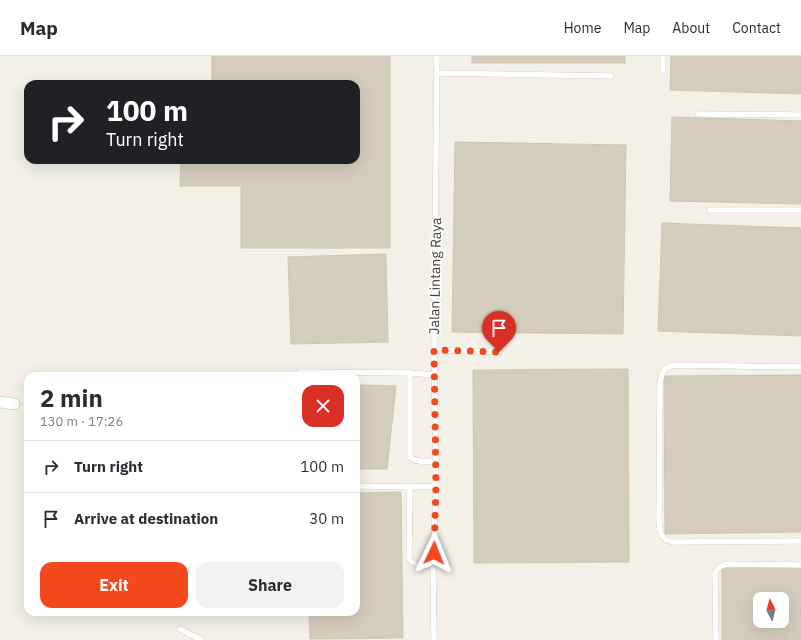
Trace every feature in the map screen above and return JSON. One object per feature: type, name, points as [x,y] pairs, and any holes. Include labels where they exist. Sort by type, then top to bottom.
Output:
[{"type":"street","points":[[0,402],[14,404]]},
{"type":"lane","name":"Jalan Lintang Raya","points":[[434,640],[433,566],[436,461],[434,350],[437,56]]},
{"type":"lane","points":[[663,56],[663,70]]},
{"type":"lane","points":[[437,73],[611,76]]},
{"type":"lane","points":[[698,114],[801,115]]},
{"type":"lane","points":[[710,210],[801,210]]},
{"type":"lane","points":[[434,350],[499,352]]},
{"type":"lane","points":[[801,367],[679,365],[669,366],[664,369],[660,384],[659,521],[660,532],[663,538],[667,541],[674,542],[801,541]]},
{"type":"lane","points":[[360,373],[435,374]]},
{"type":"lane","points":[[410,374],[410,456],[411,459],[414,460],[436,461]]},
{"type":"lane","points":[[360,486],[436,486]]},
{"type":"lane","points":[[410,487],[409,558],[414,564],[433,566]]},
{"type":"lane","points":[[716,640],[715,573],[718,568],[724,564],[801,565]]},
{"type":"lane","points":[[180,629],[201,640]]},
{"type":"building","points":[[212,56],[390,56],[390,248],[241,248],[241,186],[180,186],[181,164],[360,164],[360,80],[212,80]]},
{"type":"building","points":[[472,56],[625,56],[625,63],[472,63]]},
{"type":"building","points":[[671,56],[801,56],[801,94],[670,90]]},
{"type":"building","points":[[672,117],[801,121],[801,204],[670,201]]},
{"type":"building","points":[[455,142],[626,145],[623,334],[452,332]]},
{"type":"building","points":[[662,223],[801,228],[801,336],[658,331]]},
{"type":"building","points":[[386,254],[388,342],[291,344],[288,257]]},
{"type":"building","points":[[628,369],[629,562],[474,563],[473,370]]},
{"type":"building","points":[[801,375],[801,532],[665,534],[664,376]]},
{"type":"building","points":[[360,385],[396,386],[387,469],[360,469]]},
{"type":"building","points":[[401,492],[403,638],[310,639],[309,616],[360,616],[360,493]]},
{"type":"building","points":[[722,568],[801,568],[801,640],[722,640]]},
{"type":"route","points":[[434,553],[436,486],[434,350],[499,352]]}]
